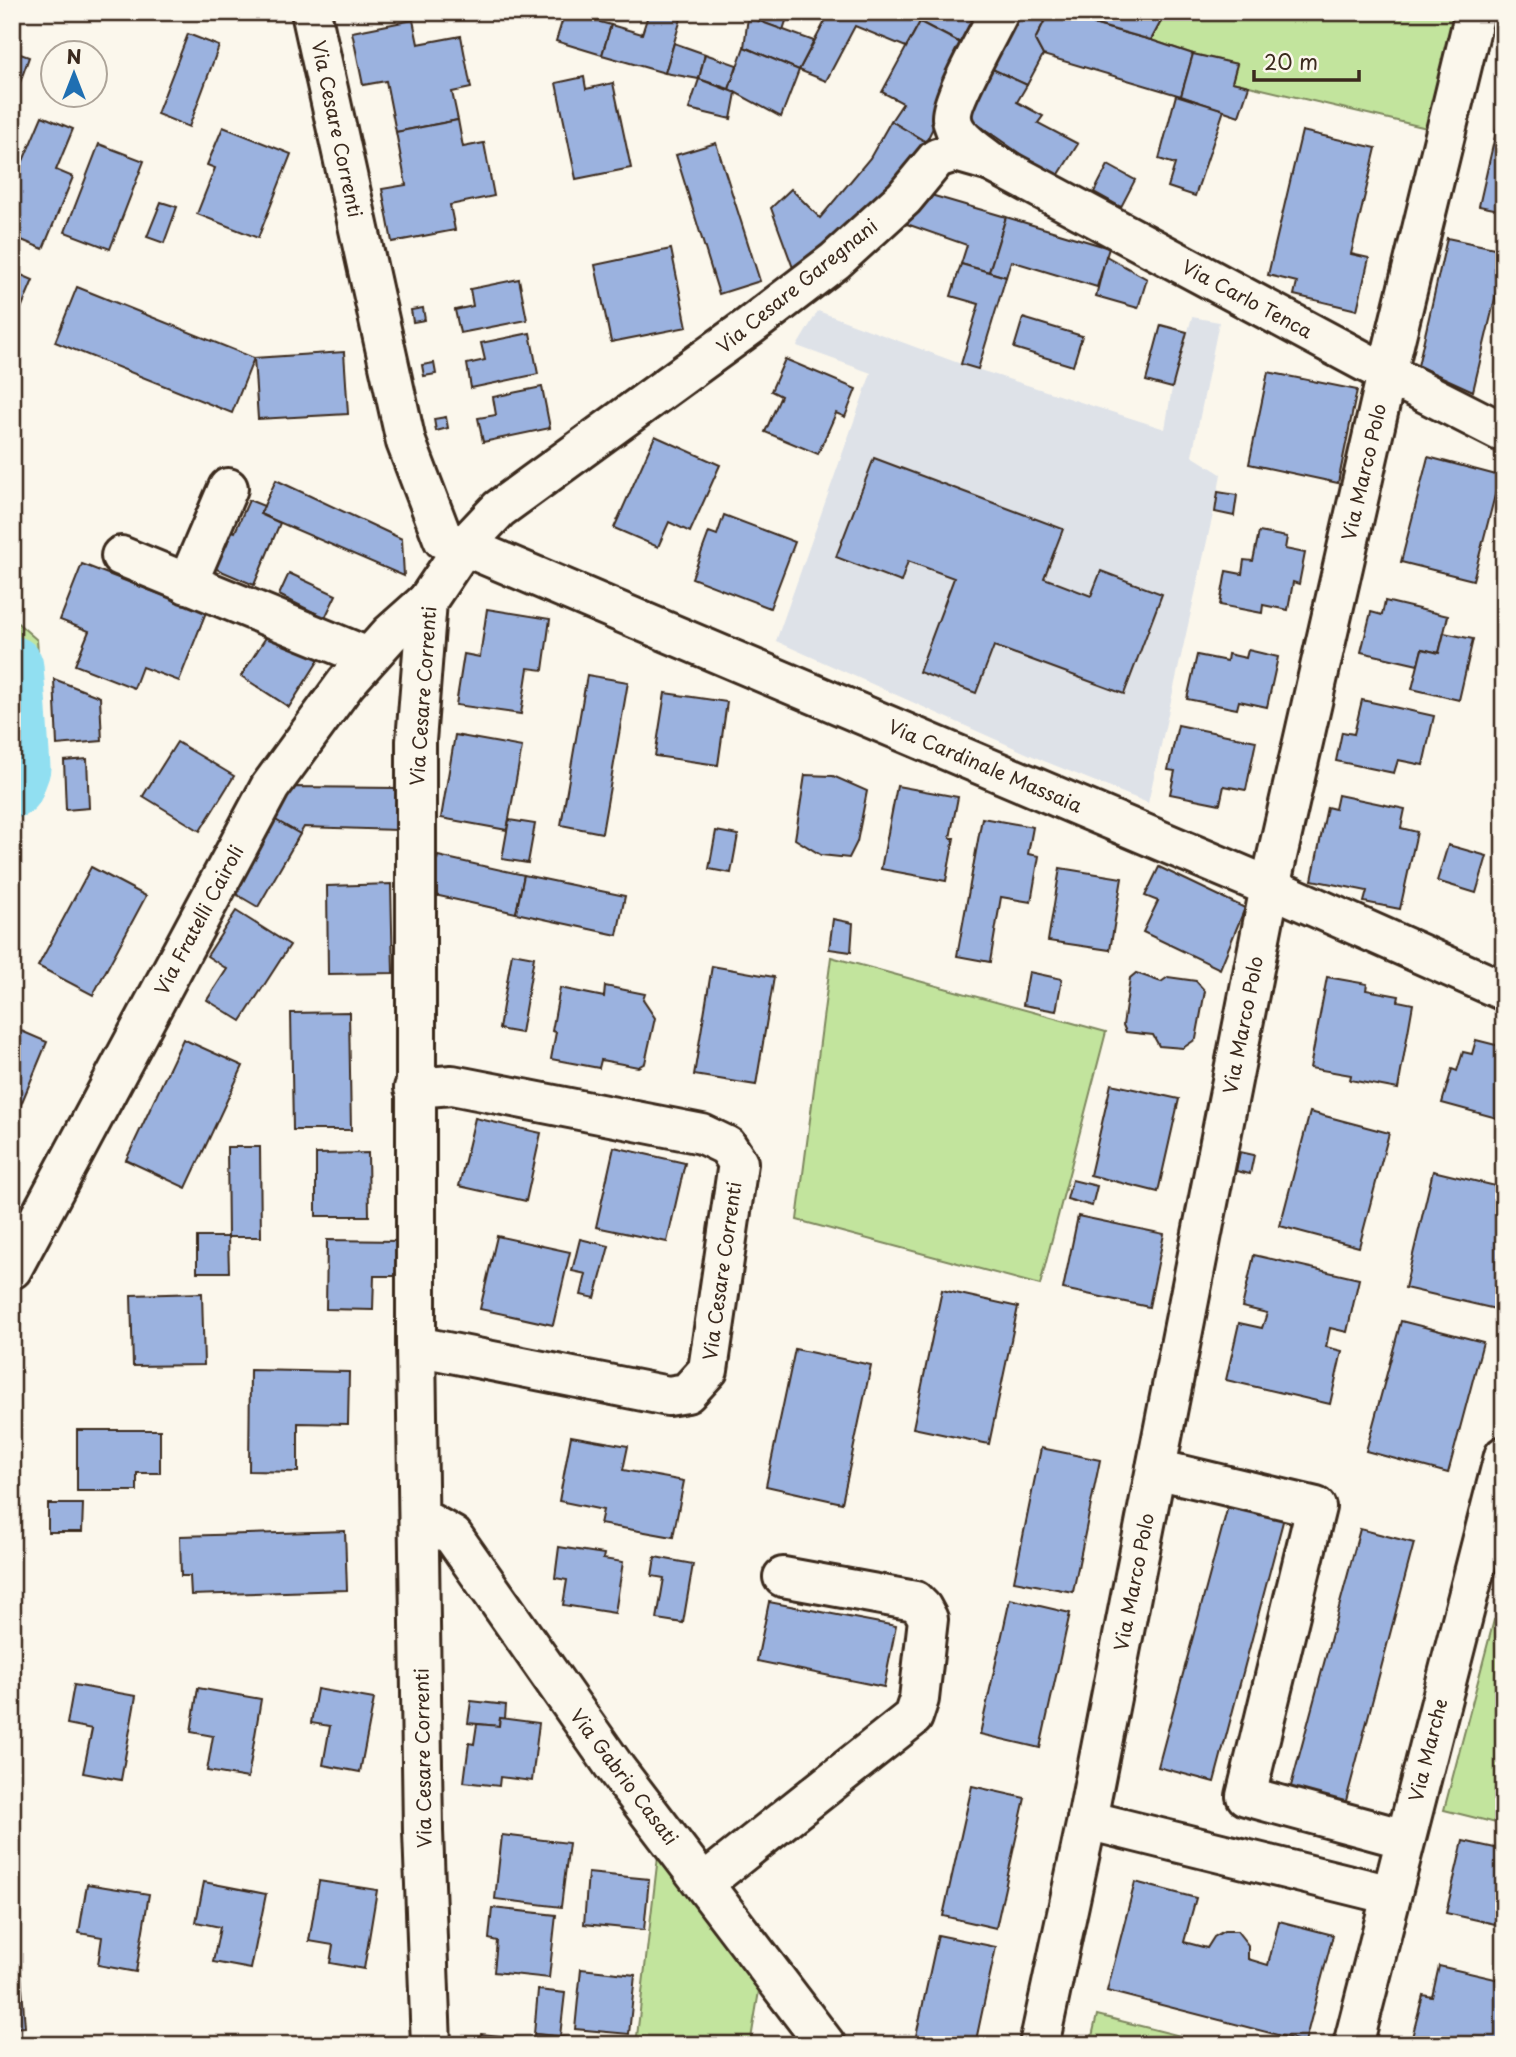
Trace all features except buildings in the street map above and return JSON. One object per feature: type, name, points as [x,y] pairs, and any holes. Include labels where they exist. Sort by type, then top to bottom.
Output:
[{"type":"street","name":"Via Cesare Correnti","points":[[311,12],[406,442],[443,539],[464,546],[427,601],[416,741],[415,1346],[423,1831],[431,2045]]},
{"type":"street","points":[[991,162],[959,135],[951,117],[956,99],[999,12]]},
{"type":"street","name":"Via Marco Polo","points":[[1038,2045],[1087,1820],[1270,887],[1387,373],[1475,12]]},
{"type":"street","name":"Via Cesare Garegnani","points":[[464,546],[499,509],[835,261],[904,198],[937,158],[956,152],[991,162]]},
{"type":"street","name":"Via Carlo Tenca","points":[[991,162],[1504,433]]},
{"type":"street","points":[[187,584],[228,488]]},
{"type":"street","name":"Via Cardinale Massaia","points":[[464,546],[1270,887],[1504,991]]},
{"type":"street","points":[[121,556],[368,657]]},
{"type":"street","name":"Via Fratelli Cairoli","points":[[12,1269],[270,788],[368,657],[427,601]]},
{"type":"street","name":"Via Cesare Correnti","points":[[414,1088],[452,1085],[702,1135],[727,1146],[738,1163],[708,1370],[687,1393],[667,1396],[415,1346]]},
{"type":"street","name":"Via Marche","points":[[1353,2045],[1504,1456]]},
{"type":"street","points":[[1156,1469],[1316,1507],[1246,1796],[1405,1839]]},
{"type":"street","name":"Via Gabrio Casati","points":[[419,1517],[453,1536],[616,1769],[826,2045]]},
{"type":"street","points":[[704,1883],[913,1717],[919,1699],[928,1619],[915,1601],[783,1577]]},
{"type":"street","points":[[1087,1820],[1391,1895]]},
{"type":"shaded area","points":[[818,311],[961,364],[1165,429],[1172,388],[1192,317],[1219,322],[1192,456],[1221,474],[1148,803],[1044,761],[776,641],[871,373],[797,346]]},
{"type":"green space","points":[[1166,12],[1454,12],[1427,128],[1232,82],[1237,64],[1193,54],[1151,40]]},
{"type":"green space","points":[[12,618],[37,640],[42,703],[12,718]]},
{"type":"green space","points":[[831,957],[1106,1032],[1040,1285],[797,1220]]},
{"type":"green space","points":[[1494,1620],[1504,1622],[1504,1825],[1444,1810]]},
{"type":"green space","points":[[658,1856],[759,1991],[750,2045],[636,2045]]},
{"type":"green space","points":[[1097,2015],[1216,2045],[1090,2045]]},
{"type":"waterway","points":[[12,667],[19,768],[12,787]]}]
